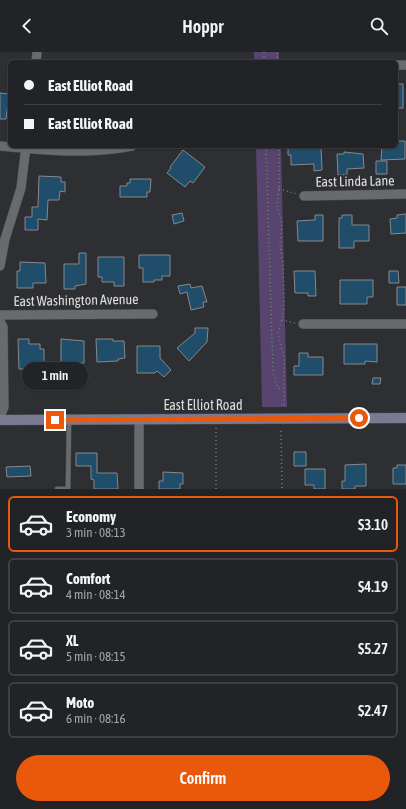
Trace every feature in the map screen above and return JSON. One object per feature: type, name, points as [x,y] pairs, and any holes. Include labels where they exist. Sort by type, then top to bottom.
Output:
[{"type":"main road","name":"East Elliot Road","points":[[0,420],[406,418]]},
{"type":"street","points":[[0,266],[6,239],[21,188],[26,148]]},
{"type":"street","points":[[32,148],[55,152],[85,152],[116,148]]},
{"type":"street","name":"East Linda Lane","points":[[304,196],[406,194]]},
{"type":"street","name":"East Washington Avenue","points":[[0,315],[153,314]]},
{"type":"street","points":[[0,321],[3,327],[4,407],[0,416]]},
{"type":"street","points":[[303,324],[406,324]]},
{"type":"street","points":[[139,420],[139,489]]},
{"type":"lane","points":[[57,489],[68,489],[69,420]]},
{"type":"path","points":[[266,148],[273,373],[275,383],[278,388],[283,389]]},
{"type":"path","points":[[279,148],[279,189],[277,207],[282,224],[280,246],[283,263],[284,301],[282,320],[278,334],[284,357],[285,378],[283,389],[285,394],[284,404],[281,405]]},
{"type":"path","points":[[279,189],[304,196]]},
{"type":"path","points":[[282,320],[303,324]]},
{"type":"path","points":[[216,419],[216,489]]},
{"type":"path","points":[[281,431],[282,489]]},
{"type":"shaded area","points":[[254,52],[279,52],[279,60],[254,60]]},
{"type":"shaded area","points":[[256,148],[281,148],[287,407],[262,407]]},
{"type":"building","points":[[398,84],[403,84],[403,108],[398,108]]},
{"type":"building","points":[[0,93],[8,94],[6,119],[0,119]]},
{"type":"building","points":[[398,141],[405,141],[405,159],[381,160],[382,148],[398,148]]},
{"type":"building","points":[[288,148],[321,148],[322,170],[314,171],[314,164],[291,165],[291,155],[288,155]]},
{"type":"building","points":[[183,150],[205,167],[193,183],[190,181],[185,187],[167,173]]},
{"type":"building","points":[[344,152],[363,154],[364,168],[347,169],[347,175],[338,175],[337,154],[344,154]]},
{"type":"building","points":[[376,161],[387,161],[387,174],[376,174]]},
{"type":"building","points":[[39,176],[61,177],[61,182],[65,182],[65,192],[60,191],[59,200],[48,200],[47,220],[38,219],[38,230],[25,230],[25,217],[32,217],[32,207],[38,207]]},
{"type":"building","points":[[130,179],[151,179],[150,192],[147,192],[147,197],[120,197],[120,186],[127,186],[127,183],[130,183]]},
{"type":"building","points":[[182,213],[184,221],[174,224],[172,215]]},
{"type":"building","points":[[406,214],[406,233],[391,234],[390,219],[397,218],[397,215]]},
{"type":"building","points":[[315,215],[323,215],[323,241],[298,241],[297,221],[315,220]]},
{"type":"building","points":[[342,215],[352,215],[352,225],[369,225],[369,241],[354,241],[354,248],[339,248],[339,218],[342,218]]},
{"type":"building","points":[[79,253],[86,253],[86,284],[75,286],[75,289],[64,289],[64,264],[79,264]]},
{"type":"building","points":[[139,255],[170,255],[170,276],[162,276],[162,280],[154,280],[154,282],[143,282],[143,268],[139,268]]},
{"type":"building","points":[[98,257],[124,257],[124,286],[114,286],[114,282],[102,282],[102,277],[98,277]]},
{"type":"building","points":[[20,262],[45,263],[46,283],[33,283],[33,288],[17,288],[17,271],[20,271]]},
{"type":"building","points":[[294,271],[315,271],[316,296],[308,296],[308,293],[295,293]]},
{"type":"building","points":[[389,271],[398,271],[399,283],[389,283]]},
{"type":"building","points":[[340,280],[373,280],[373,297],[367,297],[367,304],[340,304]]},
{"type":"building","points":[[190,284],[191,288],[202,286],[207,302],[203,302],[204,307],[191,310],[187,292],[180,294],[178,286]]},
{"type":"building","points":[[397,287],[406,287],[406,305],[397,305]]},
{"type":"building","points":[[195,328],[208,328],[207,342],[189,361],[177,348],[195,333]]},
{"type":"building","points":[[18,339],[29,339],[29,344],[40,344],[40,349],[44,349],[44,369],[19,369]]},
{"type":"building","points":[[61,339],[84,341],[84,363],[61,363]]},
{"type":"building","points":[[96,339],[113,339],[113,341],[124,341],[125,358],[118,359],[118,361],[97,362]]},
{"type":"building","points":[[344,344],[377,344],[377,362],[365,361],[365,364],[344,364]]},
{"type":"building","points":[[137,346],[160,346],[160,358],[171,370],[164,377],[157,371],[155,373],[137,373]]},
{"type":"building","points":[[299,353],[308,353],[308,357],[323,357],[323,375],[294,375],[294,366],[299,366]]},
{"type":"building","points":[[373,378],[381,378],[380,384],[372,384]]},
{"type":"building","points":[[294,452],[306,452],[306,466],[294,466]]},
{"type":"building","points":[[76,453],[97,453],[97,473],[117,473],[118,489],[94,489],[94,480],[91,479],[91,466],[76,466]]},
{"type":"building","points":[[366,464],[366,486],[355,486],[355,489],[342,489],[342,481],[345,481],[345,465]]},
{"type":"building","points":[[397,465],[406,465],[406,484],[393,484],[393,468],[397,468]]},
{"type":"building","points":[[30,466],[31,476],[7,477],[6,467]]},
{"type":"building","points":[[305,469],[325,469],[325,489],[314,489],[314,485],[305,485]]},
{"type":"building","points":[[163,472],[183,473],[183,484],[180,484],[180,489],[159,489],[159,481],[163,481]]},
{"type":"route","points":[[55,420],[359,418]]}]
